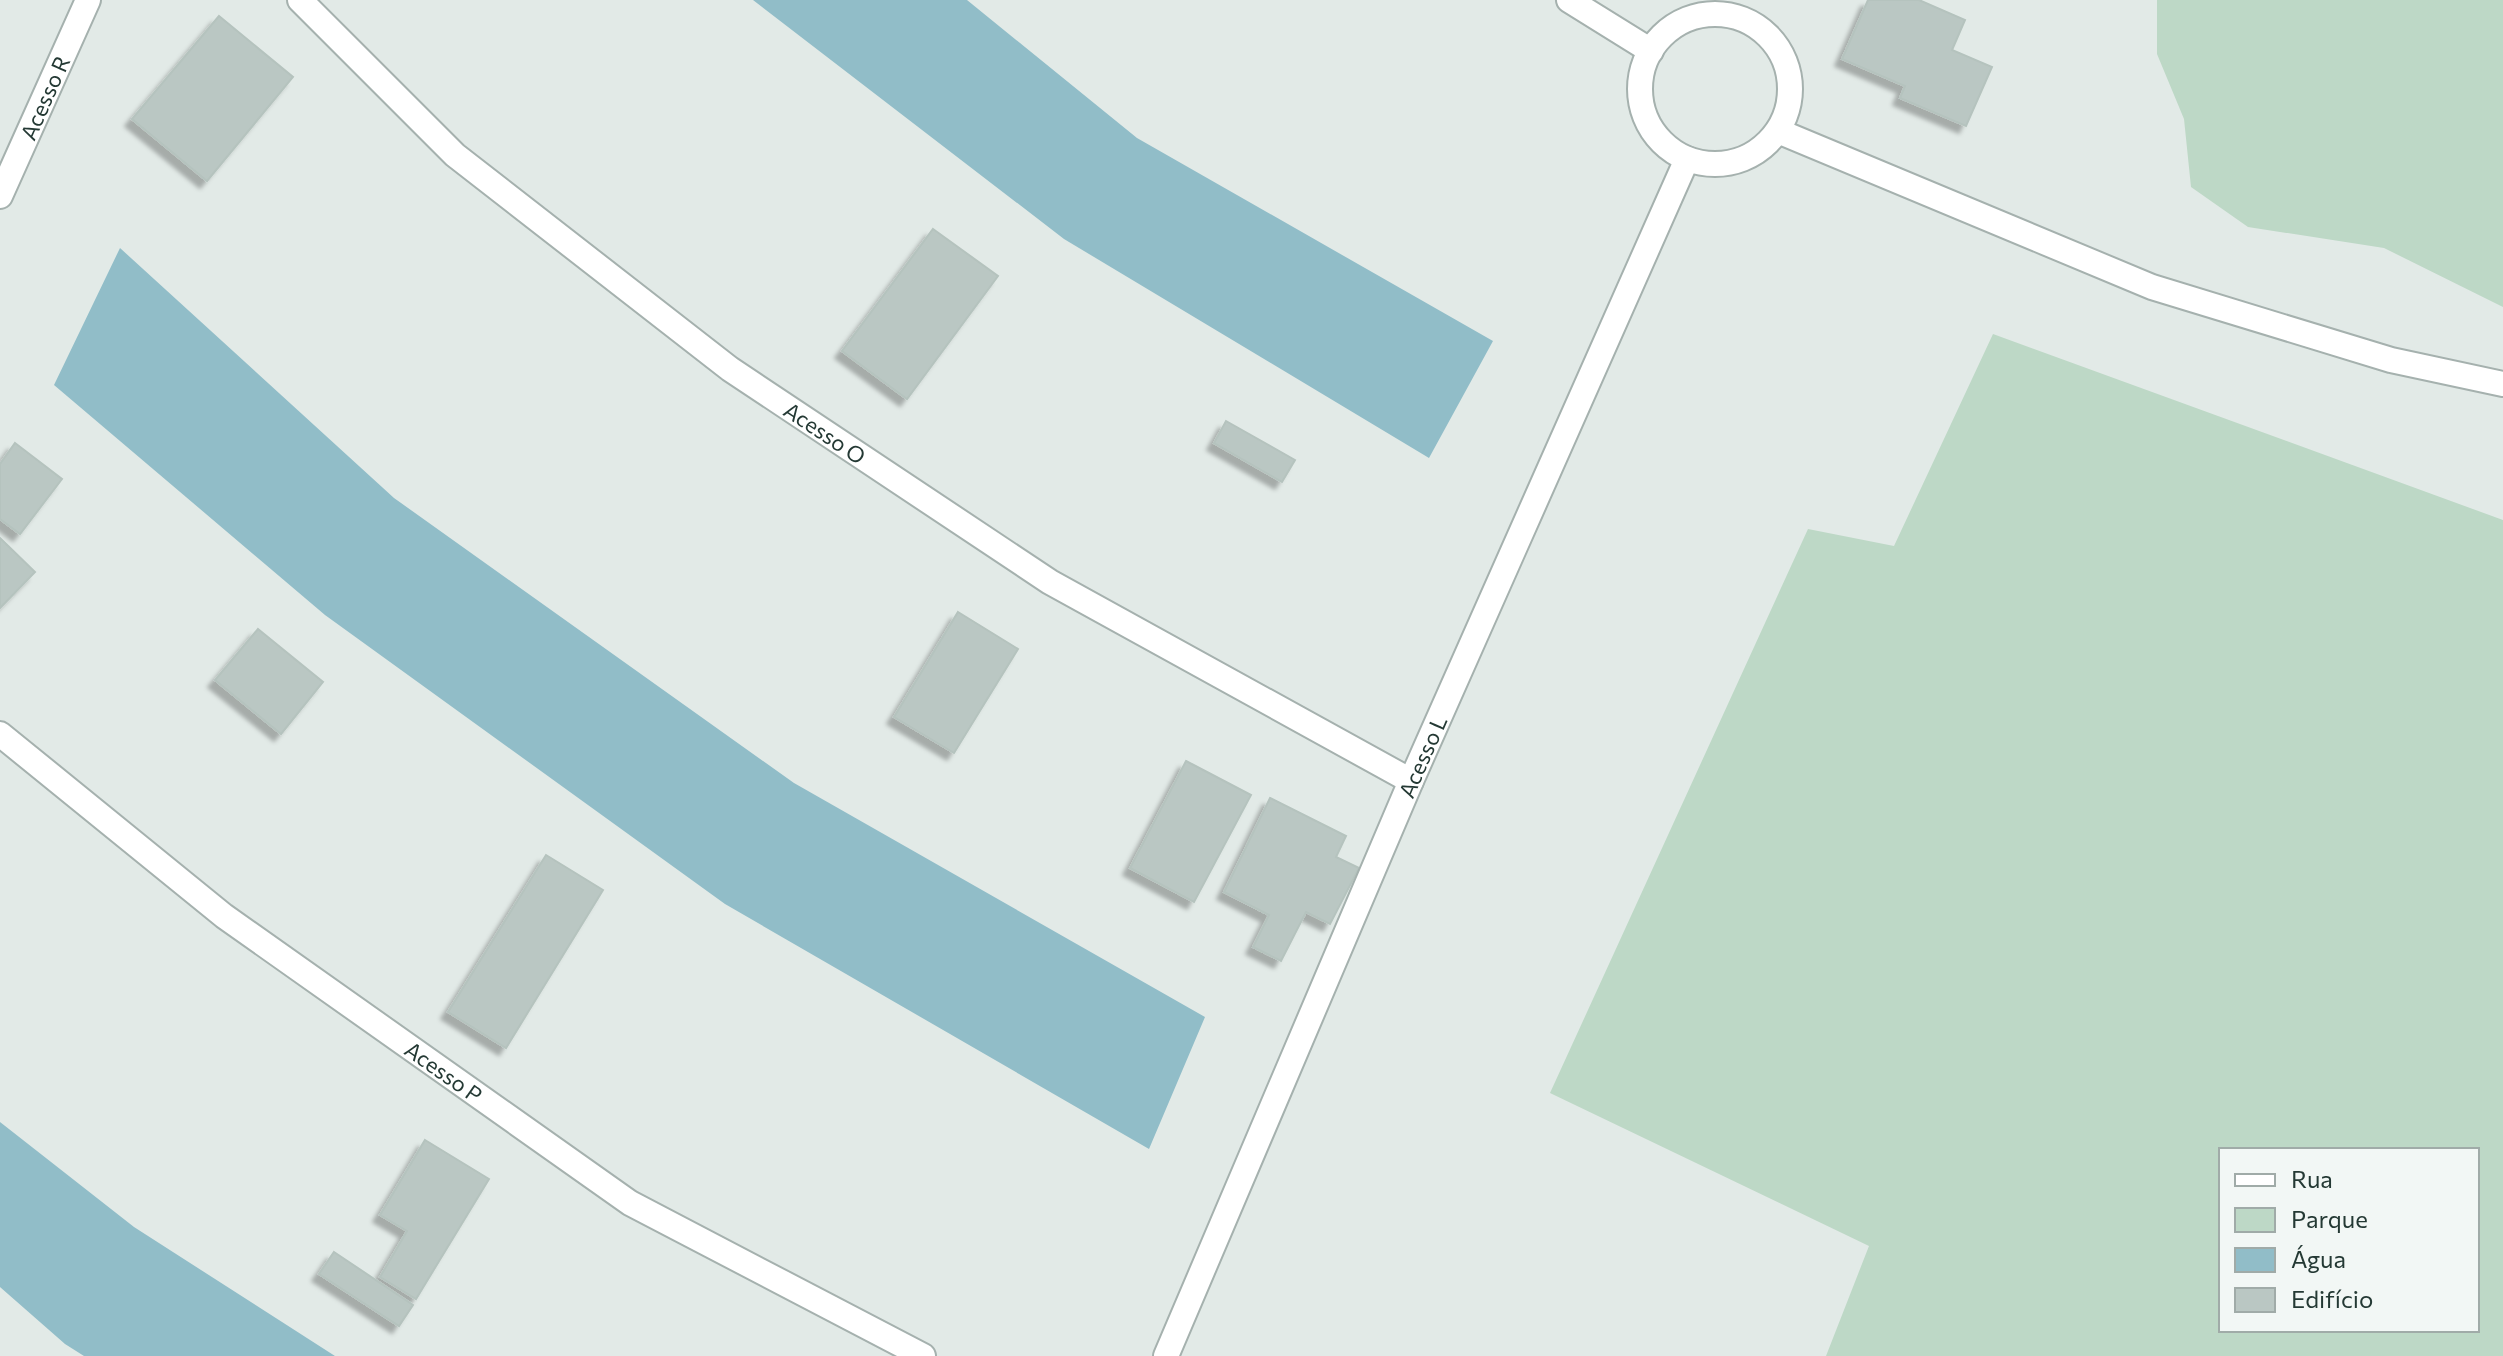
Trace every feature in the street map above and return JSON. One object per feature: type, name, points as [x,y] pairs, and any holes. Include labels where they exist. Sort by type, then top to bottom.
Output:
[{"type":"street","name":"Acesso R","points":[[0,196],[88,0]]},
{"type":"street","name":"Acesso O","points":[[300,0],[455,155],[730,369],[1050,582],[1411,781]]},
{"type":"street","points":[[1569,0],[1651,51]]},
{"type":"street","points":[[1753,11],[1784,57],[1791,82],[1789,108],[1778,131],[1760,150],[1737,161],[1712,165],[1687,159],[1664,145],[1649,125],[1641,100],[1641,75],[1651,51],[1665,33],[1683,21],[1704,15],[1753,11]]},
{"type":"street","points":[[1778,131],[2152,287],[2391,360],[2503,384]]},
{"type":"street","name":"Acesso L","points":[[1166,1356],[1411,781],[1687,159]]},
{"type":"street","name":"Acesso P","points":[[0,734],[224,916],[630,1203],[923,1356]]},
{"type":"green space","points":[[2157,0],[2503,0],[2503,307],[2384,248],[2248,227],[2191,187],[2184,119],[2157,54]]},
{"type":"green space","points":[[1993,334],[2503,520],[2503,1356],[1826,1356],[1869,1246],[1550,1093],[1808,529],[1894,546]]},
{"type":"water","points":[[753,0],[967,0],[1137,138],[1493,341],[1429,458],[1064,239]]},
{"type":"water","points":[[120,248],[394,498],[794,783],[1205,1017],[1149,1149],[725,904],[325,615],[54,385]]},
{"type":"water","points":[[0,1122],[134,1227],[335,1356],[84,1356],[65,1344],[0,1287]]},
{"type":"building","points":[[1868,0],[1919,0],[1965,20],[1952,50],[1992,67],[1966,126],[1900,98],[1905,86],[1842,59]]},
{"type":"building","points":[[219,16],[293,77],[207,181],[132,119]]},
{"type":"building","points":[[933,229],[998,276],[907,399],[842,351]]},
{"type":"building","points":[[1226,421],[1295,460],[1282,482],[1214,443]]},
{"type":"building","points":[[15,443],[62,479],[20,534],[0,519],[0,464]]},
{"type":"building","points":[[0,538],[35,572],[0,608]]},
{"type":"building","points":[[958,612],[1018,649],[954,753],[894,717]]},
{"type":"building","points":[[258,629],[323,682],[281,734],[215,680]]},
{"type":"building","points":[[1186,761],[1251,795],[1194,902],[1130,868]]},
{"type":"building","points":[[1270,798],[1346,836],[1336,857],[1359,868],[1330,924],[1306,912],[1281,961],[1253,947],[1269,915],[1224,892]]},
{"type":"building","points":[[546,855],[603,890],[506,1048],[448,1012]]},
{"type":"building","points":[[425,1140],[489,1179],[416,1299],[380,1277],[407,1231],[380,1215]]},
{"type":"building","points":[[334,1252],[413,1305],[399,1326],[319,1274]]}]
